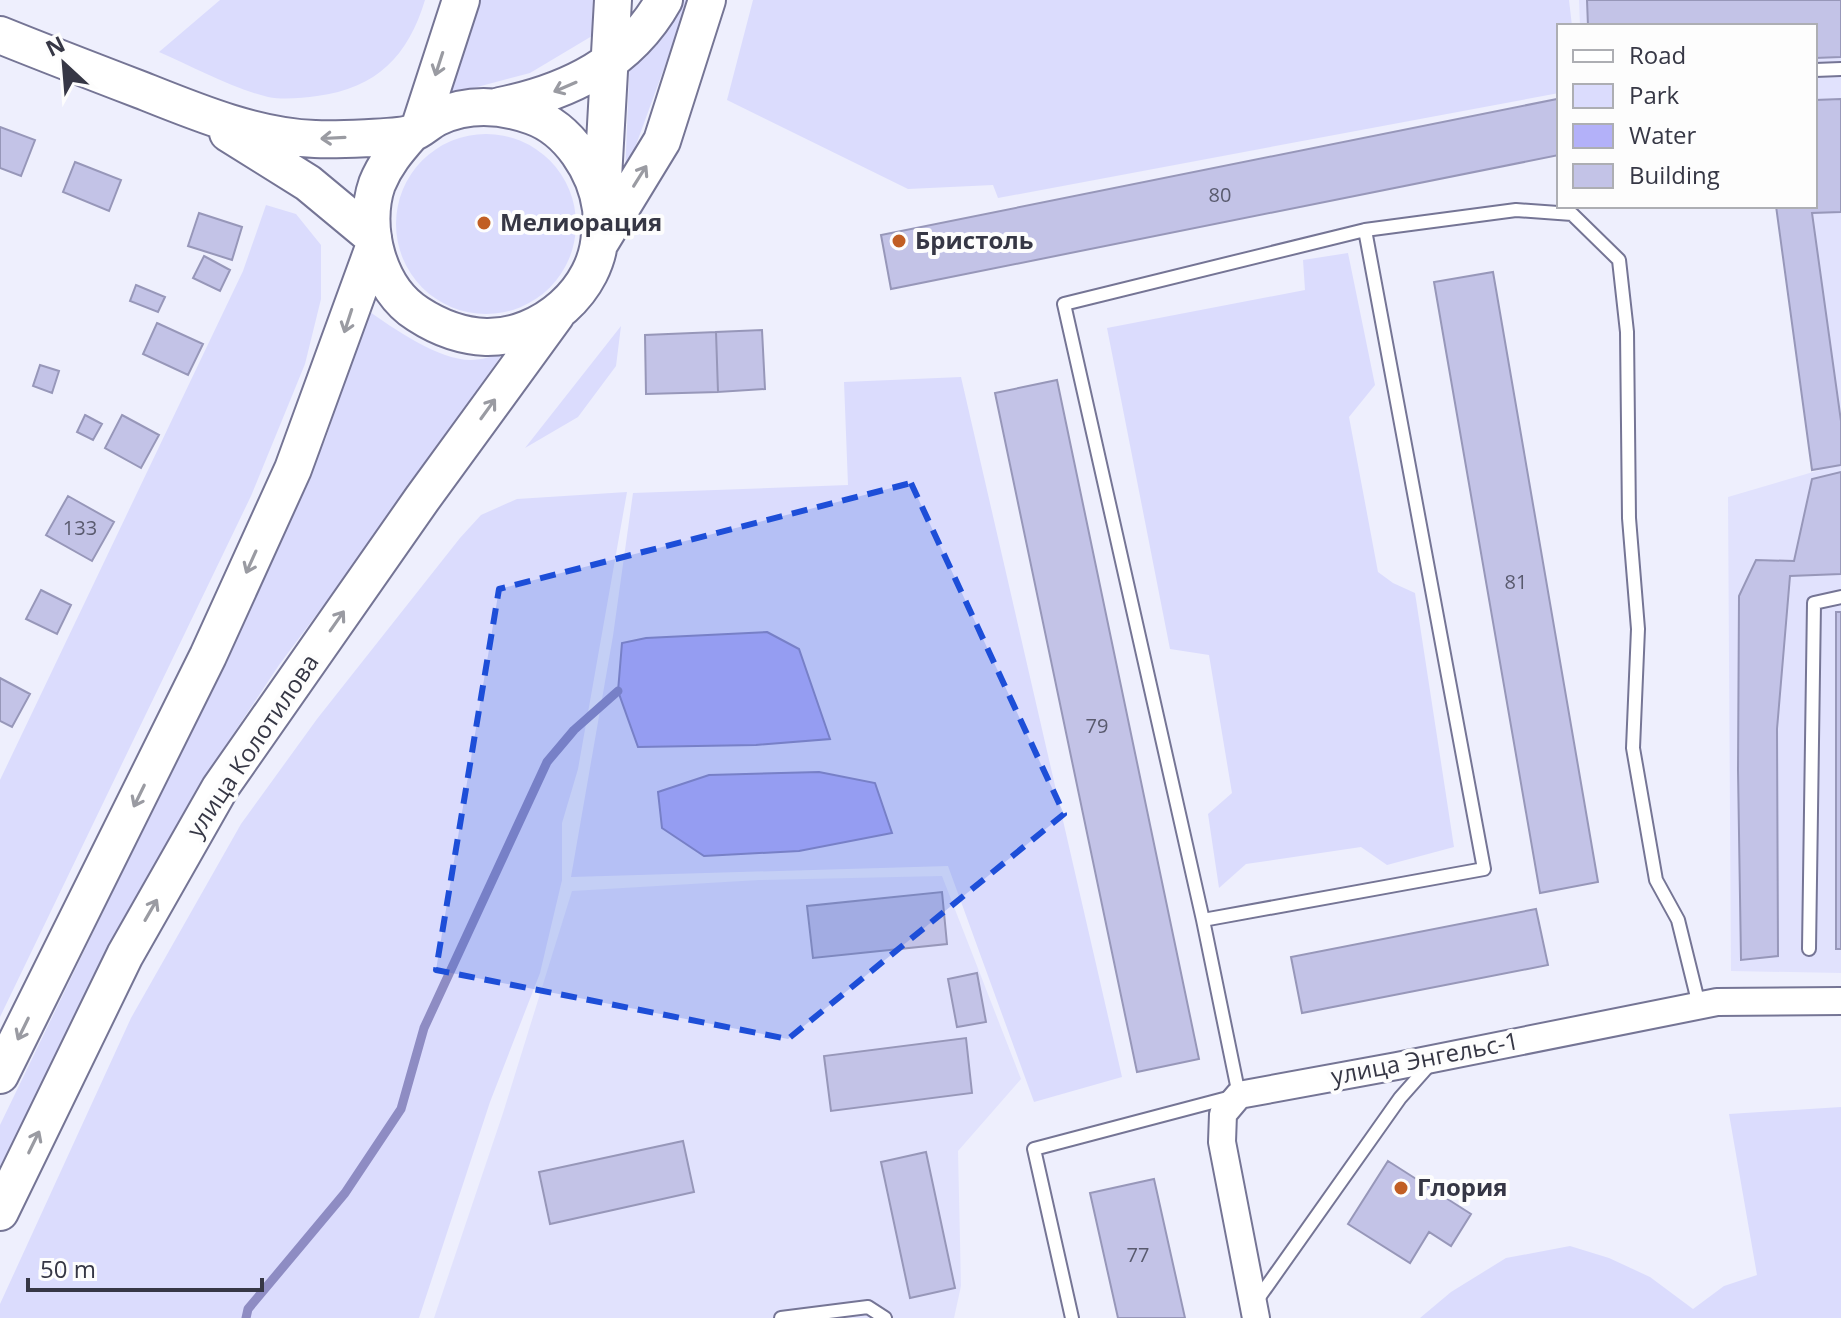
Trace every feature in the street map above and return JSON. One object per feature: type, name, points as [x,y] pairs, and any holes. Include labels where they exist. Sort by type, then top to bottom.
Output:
[{"type":"main road","name":"улица Колотилова","points":[[415,132],[461,0]]},
{"type":"main road","name":"улица Колотилова","points":[[0,1212],[125,955],[220,788],[422,499],[559,311],[585,282],[601,226],[613,0]]},
{"type":"main road","points":[[496,106],[539,98],[575,83],[611,62],[654,18],[664,0]]},
{"type":"main road","points":[[601,226],[662,141],[707,0]]},
{"type":"main road","points":[[0,35],[193,111],[271,134],[316,139],[415,132]]},
{"type":"main road","name":"улица Колотилова","points":[[559,311],[525,330],[487,337],[448,331],[414,312],[388,283],[373,242],[371,216],[377,185],[390,158],[415,132],[437,118],[466,108],[496,106],[535,116],[568,139],[590,171],[601,226]]},
{"type":"main road","points":[[193,111],[308,183],[373,242]]},
{"type":"main road","name":"улица Колотилова","points":[[0,1075],[208,656],[293,469],[373,242]]},
{"type":"street","name":"улица Энгельс-1","points":[[1239,1095],[1717,1002],[1841,1001]]},
{"type":"street","points":[[1239,1095],[1223,1114],[1222,1142],[1255,1312]]},
{"type":"lane","points":[[1817,70],[1841,69]]},
{"type":"lane","points":[[1072,1318],[1034,1149],[1239,1095],[1203,920],[1064,304],[1365,230],[1516,210],[1572,214],[1619,260],[1627,332],[1629,518],[1638,629],[1633,748],[1656,880],[1678,920],[1699,1005]]},
{"type":"lane","points":[[1203,920],[1484,869],[1365,230]]},
{"type":"lane","points":[[1809,949],[1814,603],[1841,597]]},
{"type":"lane","points":[[1255,1312],[1400,1098],[1436,1058]]},
{"type":"lane","points":[[781,1318],[868,1307],[885,1318]]},
{"type":"highlighted area","points":[[911,483],[1064,814],[788,1039],[436,970],[499,589]]},
{"type":"shaded area","points":[[1579,0],[1841,0],[1841,973],[1731,971],[1728,497],[1820,470],[1784,208],[1817,208],[1817,24],[1580,24]]},
{"type":"shaded area","points":[[942,876],[1021,1079],[958,1151],[961,1286],[954,1318],[434,1318],[503,1113],[572,891],[759,880]]},
{"type":"green space","points":[[220,0],[425,0],[418,20],[399,53],[373,77],[338,92],[286,99],[240,88],[159,52]]},
{"type":"green space","points":[[475,0],[593,0],[592,36],[530,73],[436,98]]},
{"type":"green space","points":[[651,0],[689,0],[625,175],[630,55]]},
{"type":"green space","points":[[753,0],[1569,0],[1572,24],[1557,24],[1557,93],[998,198],[993,185],[908,189],[727,100]]},
{"type":"green space","points":[[486,134],[504,135],[521,141],[550,160],[569,189],[575,206],[575,242],[569,259],[550,288],[521,307],[504,313],[486,314],[468,313],[451,307],[422,288],[403,259],[397,242],[396,224],[397,206],[403,189],[422,160],[451,141],[468,135]]},
{"type":"green space","points":[[266,205],[296,214],[321,245],[321,299],[305,364],[251,496],[0,1017],[0,780],[243,271]]},
{"type":"green space","points":[[1348,253],[1375,385],[1349,417],[1378,572],[1415,593],[1454,847],[1387,865],[1361,847],[1246,864],[1219,888],[1208,814],[1232,793],[1209,655],[1170,649],[1107,328],[1305,290],[1303,260]]},
{"type":"green space","points":[[367,310],[416,342],[444,355],[471,360],[502,354],[446,441],[279,665],[196,790],[0,1178],[0,1125],[326,438]]},
{"type":"green space","points":[[621,326],[616,366],[578,417],[525,448]]},
{"type":"green space","points":[[961,377],[1122,1077],[1034,1102],[948,866],[571,877],[613,636],[633,493],[848,485],[844,382]]},
{"type":"green space","points":[[627,492],[578,769],[562,823],[562,880],[540,973],[490,1102],[419,1318],[0,1318],[0,1304],[131,1018],[241,824],[317,719],[481,515],[517,499]]},
{"type":"green space","points":[[1841,1107],[1841,1318],[1420,1318],[1451,1292],[1506,1258],[1570,1246],[1609,1258],[1650,1277],[1693,1309],[1724,1286],[1757,1275],[1729,1114]]},
{"type":"water","points":[[767,632],[799,649],[830,739],[756,745],[638,747],[618,691],[622,643],[646,638]]},
{"type":"water","points":[[819,772],[875,783],[892,833],[799,851],[704,856],[662,828],[658,792],[709,775]]},
{"type":"building","points":[[1587,0],[1841,0],[1841,57],[1817,58],[1817,24],[1588,24]]},
{"type":"building","points":[[1557,99],[1557,155],[891,289],[881,235]]},
{"type":"building","points":[[1841,99],[1841,212],[1812,213],[1841,421],[1841,465],[1812,470],[1776,208],[1817,208],[1817,100]]},
{"type":"building","points":[[0,127],[35,140],[21,176],[0,168]]},
{"type":"building","points":[[75,162],[121,180],[109,211],[63,192]]},
{"type":"building","points":[[199,213],[242,227],[232,260],[188,246]]},
{"type":"building","points":[[204,256],[230,270],[220,291],[193,278]]},
{"type":"building","points":[[1493,272],[1598,882],[1540,893],[1434,282]]},
{"type":"building","points":[[136,285],[165,297],[158,312],[130,301]]},
{"type":"building","points":[[157,323],[203,344],[188,375],[143,354]]},
{"type":"building","points":[[762,330],[765,389],[718,392],[716,332]]},
{"type":"building","points":[[716,332],[718,392],[646,394],[645,335]]},
{"type":"building","points":[[40,365],[59,371],[52,393],[33,386]]},
{"type":"building","points":[[1057,380],[1199,1059],[1137,1072],[995,393]]},
{"type":"building","points":[[85,415],[102,424],[93,440],[77,432]]},
{"type":"building","points":[[122,415],[159,435],[141,468],[105,448]]},
{"type":"building","points":[[1841,472],[1841,574],[1790,576],[1777,729],[1778,956],[1741,960],[1739,596],[1756,560],[1794,561],[1812,479]]},
{"type":"building","points":[[68,496],[114,522],[92,561],[46,535]]},
{"type":"building","points":[[41,590],[71,605],[57,634],[26,619]]},
{"type":"building","points":[[1836,612],[1841,612],[1841,949],[1836,949]]},
{"type":"building","points":[[0,678],[30,694],[12,727],[0,721]]},
{"type":"building","points":[[942,892],[947,944],[813,958],[807,906]]},
{"type":"building","points":[[1536,909],[1548,965],[1302,1013],[1291,957]]},
{"type":"building","points":[[977,973],[986,1022],[957,1027],[948,979]]},
{"type":"building","points":[[966,1038],[972,1093],[831,1111],[824,1056]]},
{"type":"building","points":[[683,1141],[694,1192],[550,1224],[539,1172]]},
{"type":"building","points":[[926,1152],[955,1288],[910,1298],[881,1162]]},
{"type":"building","name":"Глория","points":[[1388,1161],[1471,1214],[1451,1246],[1429,1232],[1410,1263],[1348,1224]]},
{"type":"building","points":[[1154,1179],[1185,1318],[1118,1318],[1090,1193]]},
{"type":"waterway","points":[[246,1318],[248,1309],[345,1193],[401,1109],[424,1028],[547,762],[574,730],[618,691]]},
{"type":"place","name":"Мелиорация","points":[[484,223]]},
{"type":"place","name":"Бристоль","points":[[899,241]]},
{"type":"place","name":"Глория","points":[[1401,1188]]}]
